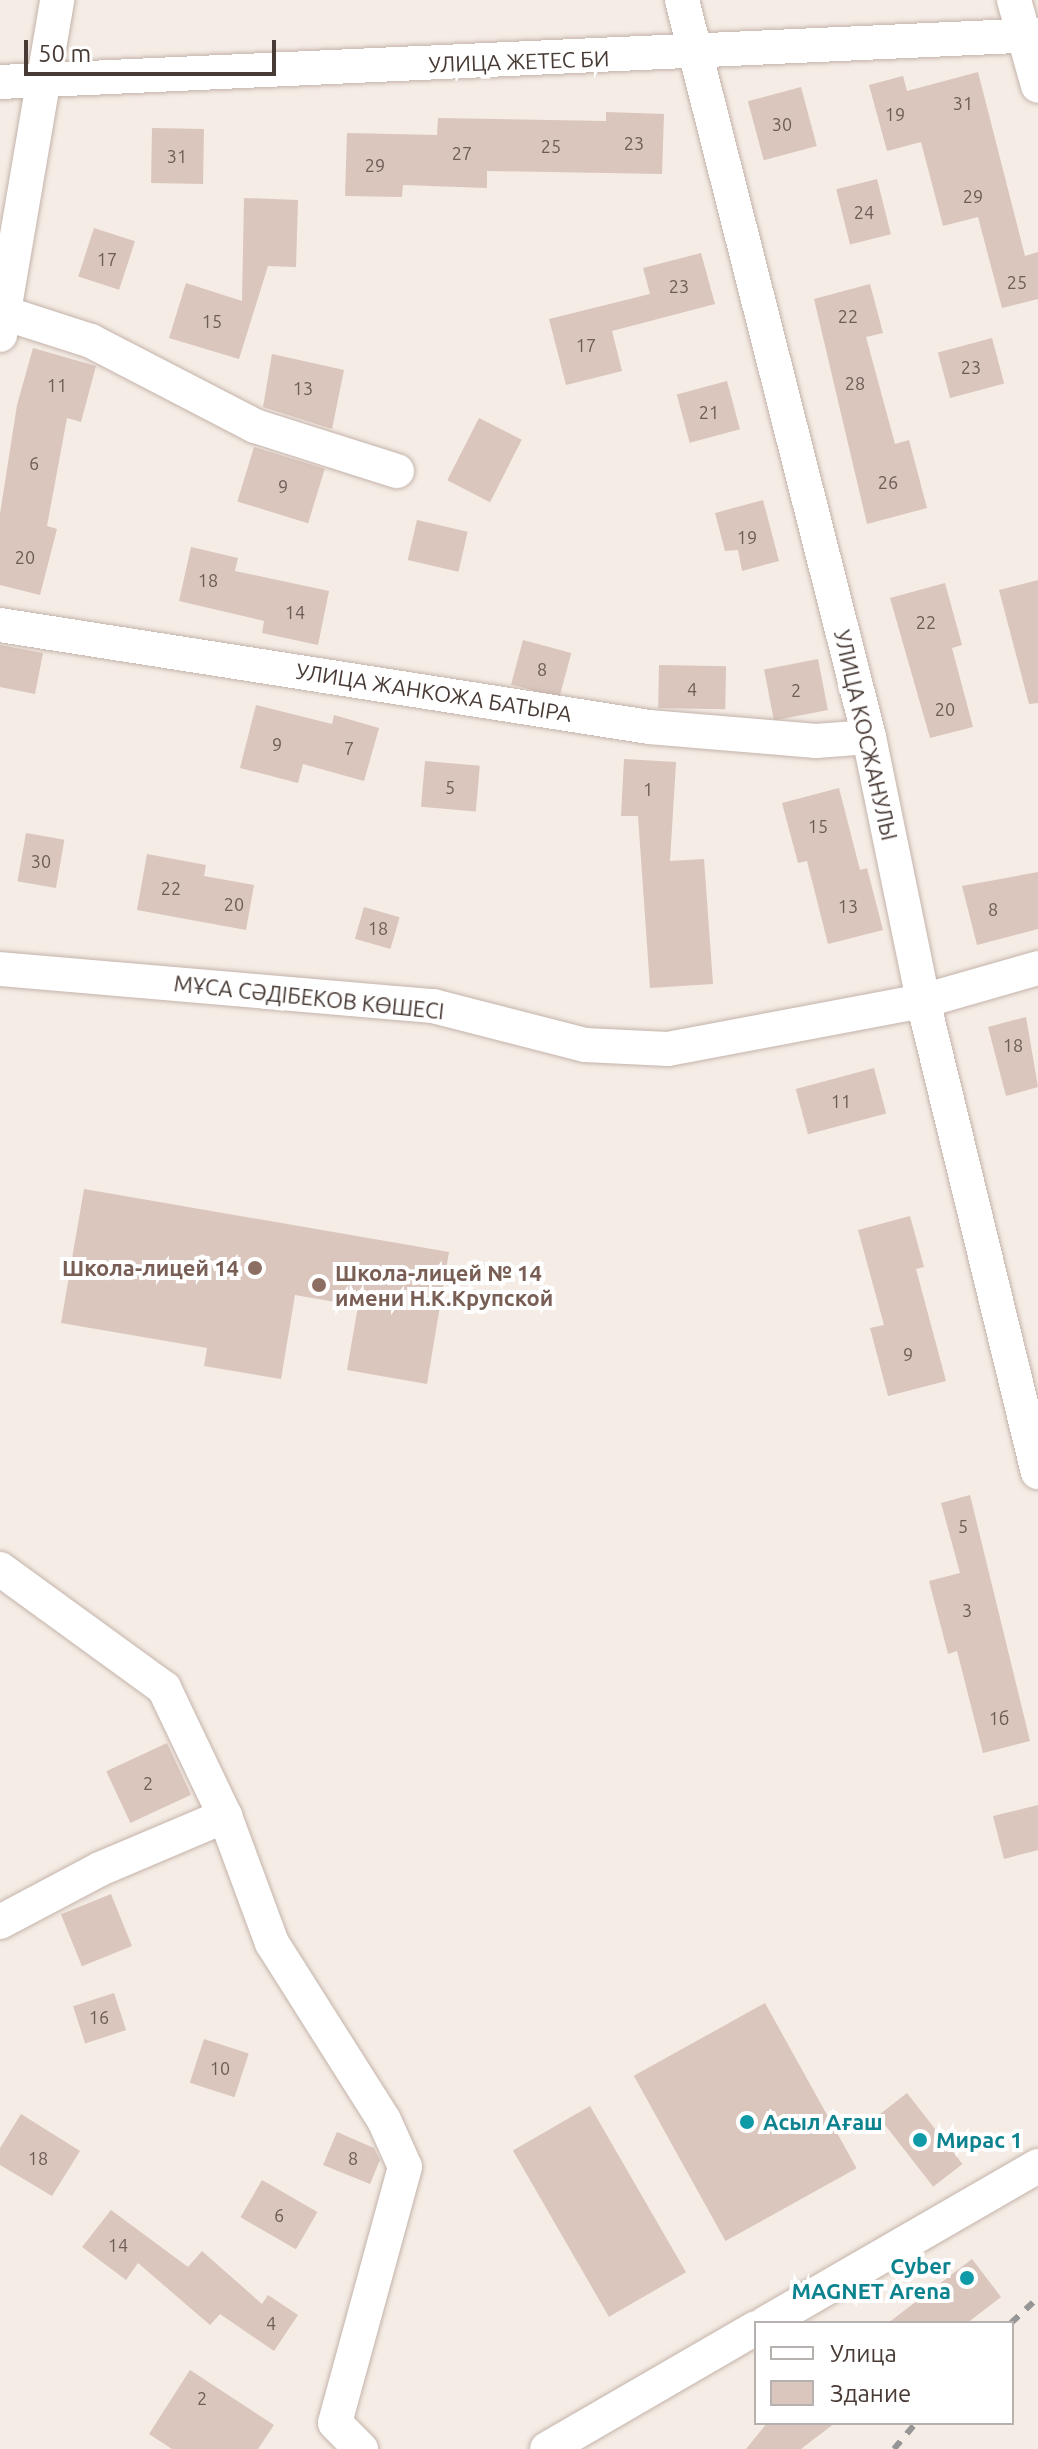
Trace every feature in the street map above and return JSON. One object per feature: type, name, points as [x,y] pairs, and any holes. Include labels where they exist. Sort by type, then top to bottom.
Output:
[{"type":"street","points":[[57,0],[45,81],[6,267],[2,324],[91,341],[255,426],[397,471]]},
{"type":"street","name":"УЛИЦА КОСЖАНУЛЫ","points":[[682,0],[869,737],[923,1001],[1031,1404],[1038,1472]]},
{"type":"street","points":[[1014,0],[1030,35],[1038,86]]},
{"type":"street","name":"УЛИЦА ЖЕТЕС БИ","points":[[0,82],[695,53],[1030,35]]},
{"type":"street","name":"УЛИЦА ЖАНКОЖА БАТЫРА","points":[[0,625],[649,727],[816,741],[869,737]]},
{"type":"street","name":"МҰСА СӘДІБЕКОВ КӨШЕСІ","points":[[0,969],[433,1006],[585,1045],[668,1049],[923,1001],[1038,968]]},
{"type":"street","points":[[0,1569],[164,1688],[225,1816],[272,1943],[384,2120],[405,2167],[335,2423],[361,2449]]},
{"type":"street","points":[[0,1922],[100,1869],[225,1816]]},
{"type":"street","points":[[769,2321],[1038,2166]]},
{"type":"street","points":[[547,2449],[754,2329]]},
{"type":"building","points":[[978,72],[1025,256],[1038,252],[1038,299],[1002,308],[978,217],[943,226],[921,142],[887,151],[869,85],[903,76],[907,91]]},
{"type":"building","points":[[801,87],[817,146],[764,160],[748,101]]},
{"type":"building","points":[[606,112],[664,114],[662,174],[487,171],[487,188],[403,185],[402,197],[345,196],[347,133],[437,135],[438,118],[606,121]]},
{"type":"building","points":[[152,128],[204,129],[203,184],[151,183]]},
{"type":"building","points":[[877,179],[891,234],[850,244],[836,189]]},
{"type":"building","points":[[244,198],[298,200],[296,267],[268,266],[239,359],[169,338],[186,283],[242,301]]},
{"type":"building","points":[[94,228],[135,241],[119,290],[78,277]]},
{"type":"building","points":[[701,253],[715,304],[612,331],[622,371],[566,385],[549,319],[650,294],[643,268]]},
{"type":"building","points":[[870,284],[883,333],[866,337],[895,444],[909,440],[927,508],[867,524],[814,299]]},
{"type":"building","points":[[992,338],[1004,383],[950,398],[938,352]]},
{"type":"building","points":[[33,348],[96,366],[81,422],[67,418],[47,526],[57,529],[40,595],[0,585],[0,514],[17,405]]},
{"type":"building","points":[[272,354],[344,370],[332,429],[263,407]]},
{"type":"building","points":[[727,381],[740,429],[690,443],[677,394]]},
{"type":"building","points":[[479,418],[522,440],[490,502],[447,480]]},
{"type":"building","points":[[254,447],[325,469],[308,523],[237,502]]},
{"type":"building","points":[[763,500],[779,561],[742,571],[738,550],[725,551],[715,513]]},
{"type":"building","points":[[417,520],[468,532],[458,572],[408,560]]},
{"type":"building","points":[[191,547],[238,558],[235,571],[329,591],[318,645],[262,633],[264,621],[179,601]]},
{"type":"building","points":[[1038,580],[1038,703],[1029,704],[999,590]]},
{"type":"building","points":[[945,583],[962,645],[952,648],[973,727],[930,738],[890,598]]},
{"type":"building","points":[[523,640],[571,653],[559,697],[511,684]]},
{"type":"building","points":[[0,645],[43,653],[35,694],[0,687]]},
{"type":"building","points":[[818,659],[828,710],[774,721],[764,669]]},
{"type":"building","points":[[659,665],[726,666],[725,709],[658,708]]},
{"type":"building","points":[[256,705],[332,724],[334,715],[379,728],[364,781],[303,764],[298,783],[240,768]]},
{"type":"building","points":[[624,759],[676,762],[670,861],[704,859],[713,984],[650,988],[638,816],[621,816]]},
{"type":"building","points":[[425,761],[480,766],[476,812],[421,807]]},
{"type":"building","points":[[839,788],[860,870],[867,868],[883,930],[828,944],[807,861],[798,863],[782,803]]},
{"type":"building","points":[[26,833],[64,840],[56,888],[17,881]]},
{"type":"building","points":[[147,854],[206,865],[204,876],[254,885],[246,930],[137,910]]},
{"type":"building","points":[[1038,872],[1038,929],[977,945],[962,886]]},
{"type":"building","points":[[364,907],[400,917],[390,949],[355,939]]},
{"type":"building","points":[[1026,1017],[1038,1087],[1006,1096],[988,1027]]},
{"type":"building","points":[[874,1068],[886,1113],[808,1134],[796,1089]]},
{"type":"building","name":"Школа-лицей № 14 имени Н.К.Крупской","points":[[84,1189],[449,1252],[427,1384],[347,1370],[358,1306],[295,1295],[281,1379],[204,1366],[207,1348],[61,1323]]},
{"type":"building","points":[[910,1216],[924,1267],[916,1269],[946,1381],[888,1396],[870,1328],[884,1325],[858,1230]]},
{"type":"building","points":[[970,1495],[1030,1741],[983,1753],[957,1651],[948,1654],[929,1581],[960,1573],[941,1503]]},
{"type":"building","points":[[167,1743],[191,1795],[130,1823],[106,1771]]},
{"type":"building","points":[[1038,1805],[1038,1850],[1004,1859],[993,1816]]},
{"type":"building","points":[[111,1894],[132,1946],[82,1966],[61,1914]]},
{"type":"building","points":[[114,1993],[126,2030],[85,2043],[73,2006]]},
{"type":"building","name":"Асыл Ағаш","points":[[765,2003],[857,2168],[725,2241],[634,2076]]},
{"type":"building","points":[[204,2039],[249,2054],[234,2097],[190,2083]]},
{"type":"building","name":"Мирас 1","points":[[907,2093],[962,2164],[933,2187],[878,2116]]},
{"type":"building","points":[[590,2106],[686,2272],[609,2317],[513,2150]]},
{"type":"building","points":[[21,2114],[80,2151],[52,2196],[0,2165],[0,2148]]},
{"type":"building","points":[[337,2132],[374,2148],[380,2160],[370,2184],[323,2165]]},
{"type":"building","points":[[262,2180],[317,2212],[296,2249],[240,2217]]},
{"type":"building","points":[[111,2210],[188,2267],[202,2251],[262,2304],[268,2295],[298,2315],[274,2351],[220,2314],[210,2325],[138,2263],[126,2280],[82,2247]]},
{"type":"building","name":"Cyber MAGNET Arena","points":[[972,2259],[1001,2297],[970,2321],[891,2321]]},
{"type":"building","points":[[190,2370],[274,2425],[258,2449],[172,2449],[149,2434]]},
{"type":"building","points":[[765,2425],[832,2425],[801,2449],[746,2449]]},
{"type":"railway","points":[[1013,2321],[1038,2298]]},
{"type":"railway","points":[[894,2449],[914,2425]]},
{"type":"place","name":"Школа-лицей 14","points":[[255,1268]]},
{"type":"place","name":"Школа-лицей № 14 имени Н.К.Крупской","points":[[319,1285]]},
{"type":"place","name":"Асыл Ағаш","points":[[747,2122]]},
{"type":"place","name":"Мирас 1","points":[[920,2140]]},
{"type":"place","name":"Cyber MAGNET Arena","points":[[967,2278]]}]
